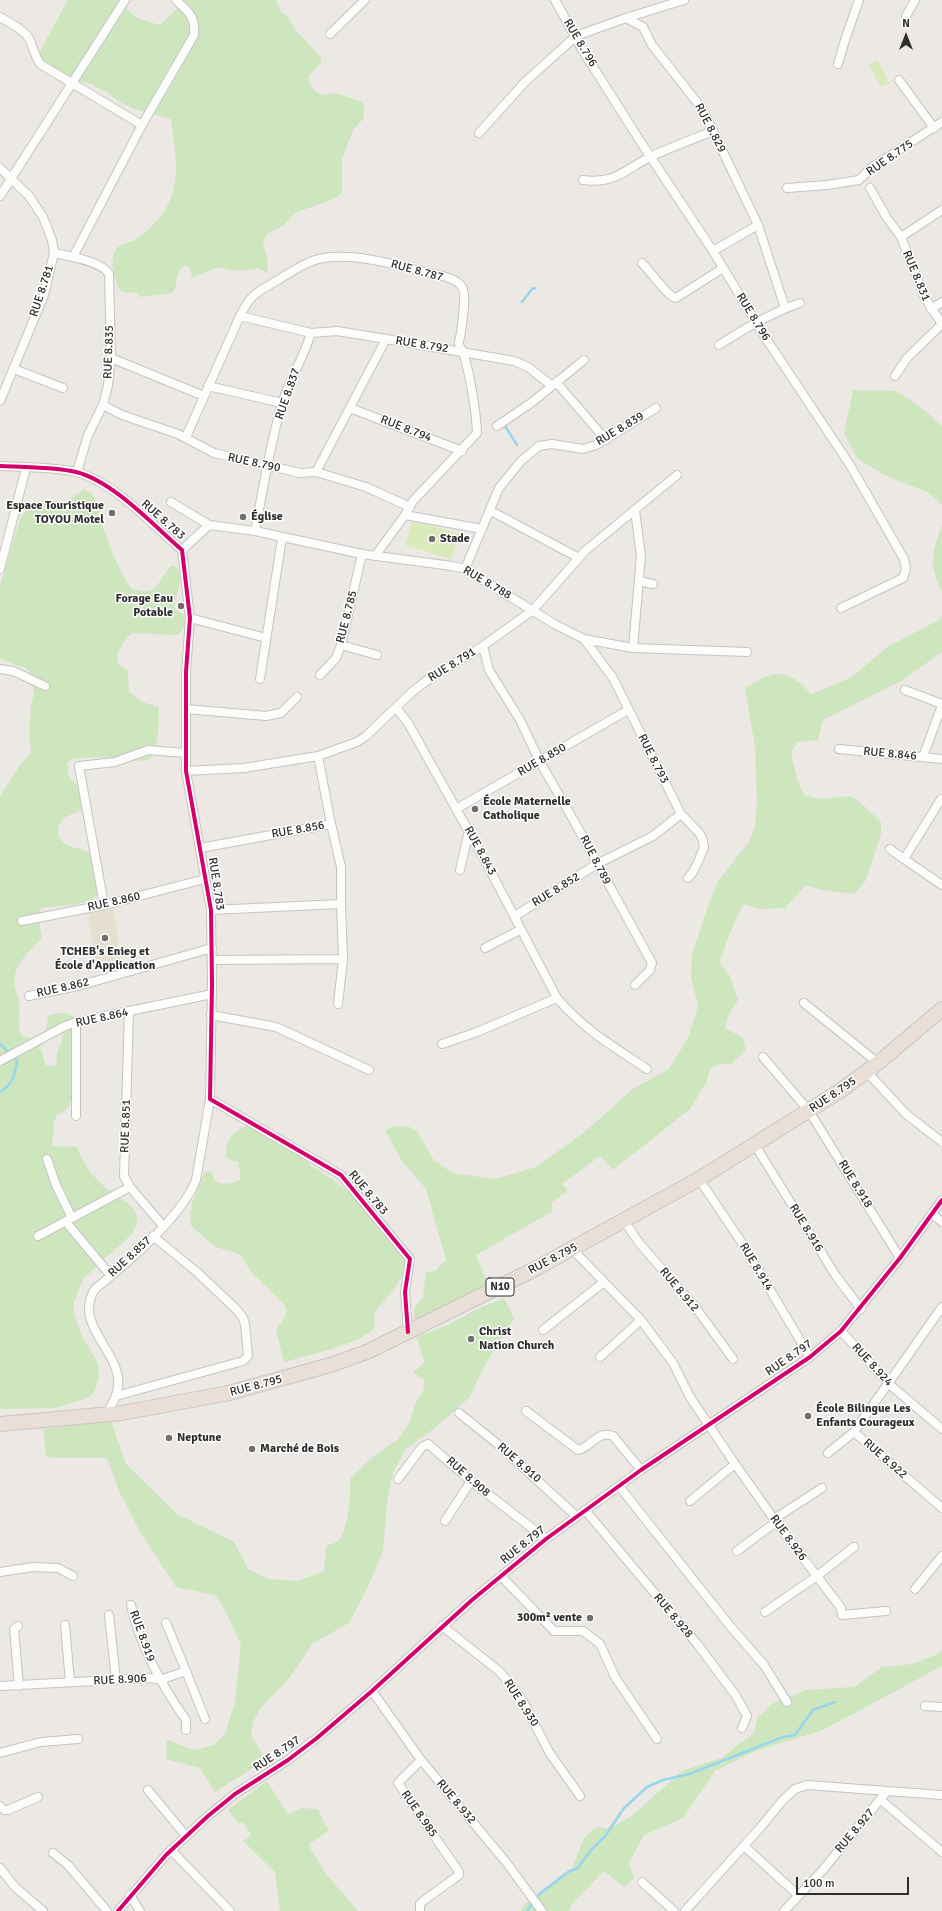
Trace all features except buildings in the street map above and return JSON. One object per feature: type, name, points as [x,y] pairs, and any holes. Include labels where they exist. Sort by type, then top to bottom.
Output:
[{"type":"highway","name":"RUE 8.795","points":[[0,1424],[106,1415],[229,1393],[334,1364],[369,1351],[458,1308],[572,1249],[699,1179],[809,1111],[872,1067],[942,1008]]},
{"type":"street","points":[[0,196],[125,0]]},
{"type":"street","points":[[54,253],[73,257],[142,125],[194,34],[195,25],[193,17],[176,0]]},
{"type":"street","points":[[330,34],[365,0]]},
{"type":"street","name":"RUE 8.796","points":[[555,0],[651,157],[713,251],[756,324],[850,465],[904,560],[906,569],[903,578],[841,608]]},
{"type":"street","points":[[479,133],[525,82],[576,36],[626,18],[684,0]]},
{"type":"street","points":[[838,64],[859,0]]},
{"type":"street","points":[[906,16],[915,0]]},
{"type":"street","points":[[0,17],[16,26],[30,39],[34,54],[40,64],[142,125]]},
{"type":"street","name":"RUE 8.829","points":[[626,18],[643,27],[652,45],[698,104],[713,130],[758,225],[785,308]]},
{"type":"street","points":[[900,80],[934,128]]},
{"type":"street","name":"RUE 8.775","points":[[786,188],[827,185],[859,180],[871,168],[942,122]]},
{"type":"street","points":[[584,180],[598,182],[612,179],[651,157],[713,130]]},
{"type":"street","name":"RUE 8.781","points":[[0,168],[29,196],[43,217],[52,240],[54,253],[44,295],[0,401]]},
{"type":"street","name":"RUE 8.831","points":[[870,188],[901,237],[917,282],[931,309],[942,324],[907,358],[895,376]]},
{"type":"street","points":[[901,237],[942,210]]},
{"type":"street","points":[[713,251],[758,225]]},
{"type":"street","name":"RUE 8.835","points":[[73,257],[106,268],[109,274],[111,358],[103,405],[88,435],[76,472]]},
{"type":"street","name":"RUE 8.787","points":[[186,437],[240,316],[246,304],[258,290],[302,265],[317,259],[354,257],[376,260],[444,277],[456,282],[462,288],[465,297],[458,343],[463,351],[476,420],[477,433],[462,451],[427,484],[375,556]]},
{"type":"street","points":[[642,263],[653,274],[669,295],[676,298],[723,268]]},
{"type":"street","points":[[931,309],[942,302]]},
{"type":"street","points":[[719,345],[744,328],[756,324],[785,308],[800,303]]},
{"type":"street","points":[[240,316],[311,333],[337,331],[386,339]]},
{"type":"street","name":"RUE 8.837","points":[[255,531],[267,466],[282,403],[308,345],[311,333]]},
{"type":"street","name":"RUE 8.792","points":[[316,472],[386,339],[463,351],[514,361],[528,367],[554,384],[606,440]]},
{"type":"street","points":[[111,358],[204,396]]},
{"type":"street","points":[[497,426],[531,403],[584,360]]},
{"type":"street","points":[[14,369],[63,388]]},
{"type":"street","points":[[208,386],[282,403]]},
{"type":"street","name":"RUE 8.790","points":[[103,405],[122,415],[186,437],[214,454],[300,473],[316,472],[366,487],[410,507]]},
{"type":"street","name":"RUE 8.794","points":[[350,408],[462,451]]},
{"type":"street","name":"RUE 8.839","points":[[465,569],[491,511],[499,488],[521,461],[539,446],[552,444],[583,449],[606,440],[656,408]]},
{"type":"street","name":"RUE 8.783","points":[[0,466],[76,472],[100,481],[116,492],[182,550],[190,618],[186,672],[186,771],[211,910],[212,994],[210,1099],[341,1175],[410,1259],[405,1292],[408,1332]]},
{"type":"street","points":[[0,564],[26,468]]},
{"type":"street","name":"RUE 8.791","points":[[186,771],[244,768],[318,756],[357,742],[397,709],[412,692],[430,678],[483,646],[533,610],[579,558],[677,475]]},
{"type":"street","points":[[171,502],[209,525],[182,550]]},
{"type":"street","points":[[633,648],[641,556],[635,510]]},
{"type":"street","points":[[491,511],[579,558]]},
{"type":"street","points":[[405,515],[482,529]]},
{"type":"street","name":"RUE 8.788","points":[[209,525],[255,531],[362,554],[465,569],[584,640],[633,648],[747,652]]},
{"type":"street","points":[[260,679],[282,538]]},
{"type":"street","name":"RUE 8.785","points":[[320,674],[336,658],[341,645],[362,554]]},
{"type":"street","points":[[639,581],[653,584]]},
{"type":"street","points":[[190,618],[266,638]]},
{"type":"street","name":"RUE 8.793","points":[[584,640],[609,673],[681,814],[700,834],[703,840],[704,847],[693,872],[688,878]]},
{"type":"street","points":[[341,645],[377,655]]},
{"type":"street","name":"RUE 8.789","points":[[483,646],[489,670],[520,720],[540,762],[652,963],[650,970],[634,986]]},
{"type":"street","points":[[0,669],[13,671],[45,686]]},
{"type":"street","points":[[905,690],[942,704],[923,757]]},
{"type":"street","points":[[186,709],[266,716],[282,713],[297,697]]},
{"type":"street","name":"RUE 8.843","points":[[397,709],[408,723],[469,831],[557,998],[572,1016],[594,1034],[648,1069]]},
{"type":"street","name":"RUE 8.850","points":[[456,809],[628,710]]},
{"type":"street","name":"RUE 8.846","points":[[839,749],[942,759]]},
{"type":"street","points":[[104,905],[78,766],[115,762],[148,750],[185,753]]},
{"type":"street","points":[[318,756],[330,824]]},
{"type":"street","points":[[904,859],[941,799]]},
{"type":"street","name":"RUE 8.852","points":[[515,916],[597,864],[653,836],[681,814]]},
{"type":"street","name":"RUE 8.856","points":[[200,848],[330,824],[341,867],[343,959],[338,1004]]},
{"type":"street","points":[[460,870],[469,831]]},
{"type":"street","points":[[890,849],[942,885]]},
{"type":"street","name":"RUE 8.860","points":[[22,921],[104,905],[205,879]]},
{"type":"street","points":[[211,910],[341,904]]},
{"type":"street","points":[[485,948],[520,930]]},
{"type":"street","name":"RUE 8.862","points":[[30,996],[78,986],[212,948]]},
{"type":"street","points":[[212,960],[343,959]]},
{"type":"street","name":"RUE 8.864","points":[[0,1062],[63,1027],[76,1022],[212,994]]},
{"type":"street","points":[[442,1044],[477,1032],[557,998]]},
{"type":"street","points":[[804,1003],[872,1067],[906,1114],[942,1142]]},
{"type":"street","name":"RUE 8.851","points":[[129,1012],[124,1176],[130,1188],[163,1226]]},
{"type":"street","points":[[211,1015],[276,1027],[369,1070]]},
{"type":"street","points":[[76,1022],[76,1116]]},
{"type":"street","name":"RUE 8.918","points":[[763,1057],[809,1111],[900,1258]]},
{"type":"street","name":"RUE 8.857","points":[[106,1415],[116,1396],[119,1386],[117,1372],[90,1320],[90,1297],[95,1289],[112,1276],[163,1226],[188,1196],[196,1180],[210,1099]]},
{"type":"street","name":"RUE 8.916","points":[[755,1145],[836,1276],[861,1309]]},
{"type":"street","points":[[47,1159],[69,1220],[112,1276]]},
{"type":"street","name":"RUE 8.914","points":[[699,1179],[744,1246],[810,1357]]},
{"type":"street","points":[[38,1236],[130,1188]]},
{"type":"street","name":"RUE 8.797","points":[[118,1911],[130,1895],[171,1850],[186,1836],[235,1794],[288,1760],[372,1691],[442,1626],[546,1539],[641,1470],[810,1357],[841,1331],[861,1309],[942,1200]]},
{"type":"street","points":[[932,1214],[942,1222]]},
{"type":"street","name":"RUE 8.912","points":[[624,1221],[640,1244],[696,1308],[734,1359]]},
{"type":"street","points":[[116,1396],[243,1361],[248,1356],[244,1318],[238,1310],[198,1273],[153,1236]]},
{"type":"street","name":"RUE 8.926","points":[[572,1249],[641,1320],[673,1363],[690,1397],[708,1425],[775,1521],[841,1608],[842,1615],[886,1611]]},
{"type":"street","points":[[543,1330],[604,1282]]},
{"type":"street","name":"RUE 8.922","points":[[942,1307],[854,1432],[942,1508]]},
{"type":"street","points":[[600,1357],[641,1320]]},
{"type":"street","name":"RUE 8.924","points":[[841,1331],[889,1384],[942,1429]]},
{"type":"street","points":[[526,1411],[578,1450],[582,1450],[600,1435],[608,1434],[613,1436],[641,1470]]},
{"type":"street","name":"RUE 8.910","points":[[459,1413],[528,1471],[576,1516]]},
{"type":"street","points":[[828,1453],[854,1432]]},
{"type":"street","name":"RUE 8.908","points":[[398,1479],[422,1447],[428,1444],[471,1481],[546,1539]]},
{"type":"street","points":[[690,1501],[735,1464]]},
{"type":"street","points":[[444,1521],[471,1481]]},
{"type":"street","points":[[619,1486],[730,1626],[764,1664],[787,1702]]},
{"type":"street","points":[[737,1551],[775,1521],[822,1488]]},
{"type":"street","name":"RUE 8.928","points":[[585,1510],[698,1645],[736,1696],[747,1716],[742,1728]]},
{"type":"street","points":[[765,1612],[817,1576],[854,1547]]},
{"type":"street","points":[[915,1589],[942,1556]]},
{"type":"street","points":[[0,1572],[33,1567],[58,1568],[73,1576]]},
{"type":"street","points":[[501,1576],[554,1631],[584,1631],[600,1644],[615,1677],[657,1738]]},
{"type":"street","name":"RUE 8.919","points":[[131,1605],[153,1667],[186,1720],[186,1730]]},
{"type":"street","points":[[109,1615],[116,1680]]},
{"type":"street","points":[[166,1623],[205,1719]]},
{"type":"street","points":[[66,1625],[70,1682]]},
{"type":"street","points":[[18,1626],[14,1630],[19,1686]]},
{"type":"street","name":"RUE 8.930","points":[[442,1626],[499,1671],[513,1687],[548,1752],[580,1796]]},
{"type":"street","name":"RUE 8.906","points":[[0,1686],[151,1678],[160,1680],[186,1671]]},
{"type":"street","name":"RUE 8.932","points":[[372,1691],[421,1760],[506,1862],[542,1911]]},
{"type":"street","points":[[925,1706],[942,1707]]},
{"type":"street","points":[[0,1753],[41,1742],[78,1739]]},
{"type":"street","name":"RUE 8.985","points":[[420,1911],[420,1904],[459,1876],[459,1872],[398,1783],[421,1760]]},
{"type":"street","points":[[685,1911],[744,1846],[782,1801],[799,1787],[807,1786],[942,1795]]},
{"type":"street","points":[[148,1790],[186,1836]]},
{"type":"street","name":"RUE 8.927","points":[[784,1911],[822,1871],[887,1791]]},
{"type":"street","points":[[0,1806],[4,1810],[8,1810],[38,1797]]},
{"type":"street","points":[[881,1800],[942,1852]]},
{"type":"street","points":[[744,1846],[798,1895]]},
{"type":"street","points":[[171,1850],[230,1911]]},
{"type":"street","points":[[53,1852],[68,1865],[107,1911]]},
{"type":"street","points":[[0,1868],[15,1887],[43,1911]]},
{"type":"street","points":[[642,1882],[674,1911]]},
{"type":"street","points":[[130,1895],[140,1911]]},
{"type":"shaded area","name":"TCHEB's Enieg et École d'Application","points":[[117,905],[117,907],[114,907],[121,965],[96,968],[88,911]]},
{"type":"green space","points":[[68,0],[124,0],[129,11],[133,15],[143,20],[161,25],[178,7],[181,0],[276,0],[281,12],[286,15],[297,31],[321,58],[321,63],[308,77],[309,83],[316,92],[324,95],[336,93],[362,102],[365,108],[363,119],[353,130],[342,159],[342,192],[336,198],[295,213],[283,226],[267,234],[263,242],[268,262],[267,273],[258,268],[238,271],[218,267],[192,278],[190,267],[184,266],[179,272],[172,293],[141,297],[136,293],[122,292],[119,288],[113,271],[113,259],[116,249],[120,245],[135,240],[147,231],[162,215],[172,195],[176,177],[176,167],[171,119],[134,109],[91,84],[79,81],[41,60],[39,57],[41,49]]},
{"type":"green space","points":[[878,60],[889,83],[881,87],[869,65]]},
{"type":"green space","points":[[853,390],[897,391],[928,413],[942,427],[942,505],[928,492],[890,478],[858,459],[844,433]]},
{"type":"green space","points":[[84,489],[93,496],[96,502],[113,554],[120,570],[132,589],[148,592],[152,590],[171,566],[175,566],[180,576],[180,581],[174,608],[184,615],[185,626],[181,632],[176,635],[133,633],[124,642],[119,651],[117,659],[119,664],[128,671],[129,692],[142,702],[159,707],[158,735],[154,751],[152,756],[146,761],[95,757],[74,759],[67,763],[69,777],[86,795],[84,810],[66,817],[59,826],[58,834],[65,844],[88,851],[99,859],[104,873],[102,887],[97,895],[90,900],[71,905],[41,908],[38,917],[42,938],[22,960],[16,972],[15,987],[19,1000],[20,1033],[24,1037],[38,1039],[46,1066],[55,1066],[62,1037],[61,1031],[48,1032],[46,1030],[48,1016],[59,1013],[67,1013],[76,1020],[72,1056],[71,1100],[67,1109],[57,1115],[54,1121],[52,1146],[77,1147],[90,1172],[132,1208],[137,1216],[137,1221],[132,1234],[83,1279],[74,1302],[74,1314],[81,1334],[98,1363],[99,1376],[96,1388],[92,1395],[83,1400],[54,1408],[0,1409],[0,796],[21,764],[31,752],[29,736],[31,705],[34,694],[31,675],[27,669],[0,659],[0,586],[20,519],[31,503],[66,502]]},
{"type":"green space","name":"Stade","points":[[413,520],[459,534],[451,559],[405,545]]},
{"type":"green space","points":[[942,525],[942,592],[935,574],[933,559]]},
{"type":"green space","points":[[942,613],[942,652],[903,680],[823,720],[818,740],[798,742],[791,752],[797,779],[804,795],[821,799],[851,796],[881,822],[881,834],[866,880],[854,894],[822,890],[806,885],[785,908],[761,909],[744,904],[736,918],[719,962],[730,976],[738,1000],[728,1016],[725,1028],[743,1038],[746,1050],[731,1064],[719,1064],[711,1068],[706,1083],[690,1109],[613,1170],[600,1156],[562,1184],[568,1190],[551,1203],[553,1211],[476,1255],[488,1285],[415,1322],[414,1309],[423,1297],[426,1272],[435,1271],[446,1260],[426,1189],[402,1161],[385,1131],[393,1126],[410,1127],[418,1133],[433,1159],[452,1173],[495,1179],[536,1167],[581,1135],[634,1088],[669,1069],[688,1038],[698,1006],[691,978],[692,954],[707,909],[718,881],[748,843],[755,827],[757,803],[755,746],[745,688],[764,678],[780,674],[787,675],[794,679],[811,694],[852,677],[887,647],[941,619]]},
{"type":"green space","points":[[248,1125],[302,1156],[310,1165],[339,1184],[371,1211],[405,1255],[405,1271],[393,1290],[375,1312],[374,1329],[361,1338],[332,1349],[284,1362],[276,1330],[286,1315],[286,1308],[284,1304],[252,1273],[241,1256],[234,1252],[215,1247],[191,1226],[190,1216],[192,1203],[204,1173],[210,1171],[215,1181],[220,1184],[233,1183],[241,1179],[238,1162],[226,1157],[226,1151],[228,1141],[234,1133]]},
{"type":"green space","points":[[504,1298],[514,1318],[483,1368],[470,1397],[435,1428],[406,1449],[392,1475],[387,1503],[383,1551],[367,1589],[349,1623],[313,1643],[290,1677],[261,1708],[253,1722],[251,1735],[266,1760],[215,1792],[200,1768],[166,1759],[167,1740],[194,1750],[214,1745],[225,1734],[235,1702],[241,1645],[226,1612],[215,1595],[176,1587],[141,1534],[119,1491],[107,1458],[50,1458],[46,1455],[43,1429],[111,1421],[126,1464],[177,1514],[234,1542],[248,1569],[268,1579],[298,1581],[324,1571],[326,1546],[338,1541],[342,1536],[345,1529],[350,1502],[350,1479],[371,1458],[398,1439],[410,1422],[415,1404],[423,1392],[425,1381],[413,1372],[425,1362],[416,1337],[448,1325],[475,1310]]},
{"type":"green space","points":[[942,1649],[942,1666],[823,1730],[753,1752],[715,1771],[683,1818],[644,1835],[629,1863],[634,1878],[624,1887],[604,1871],[571,1905],[569,1911],[521,1911],[524,1905],[571,1871],[584,1838],[593,1830],[599,1827],[608,1829],[629,1818],[682,1771],[721,1758],[754,1733],[757,1718],[772,1704],[806,1690],[854,1687],[882,1667],[912,1664],[938,1654]]},
{"type":"green space","points":[[267,1781],[288,1815],[300,1808],[317,1809],[329,1830],[308,1845],[327,1875],[358,1911],[280,1911],[275,1872],[243,1841],[251,1835],[243,1822],[239,1824],[228,1810]]},
{"type":"waterway","points":[[522,302],[532,289],[535,288]]},
{"type":"waterway","points":[[505,426],[517,445]]},
{"type":"waterway","points":[[0,1044],[9,1053]]},
{"type":"waterway","points":[[0,1092],[8,1086],[14,1075],[17,1061],[13,1057]]},
{"type":"waterway","points":[[527,1911],[538,1895],[568,1872],[578,1868],[590,1851],[606,1835],[624,1808],[647,1787],[663,1780],[689,1774],[783,1737],[795,1735],[813,1710],[835,1702]]},
{"type":"cycle path","points":[[0,466],[58,469],[76,472],[90,477],[118,494],[132,505],[182,550],[190,618],[186,672],[186,771],[211,910],[212,984],[210,1099],[341,1175],[410,1259],[405,1292],[408,1332]]},
{"type":"cycle path","points":[[118,1911],[166,1855],[208,1816],[235,1794],[288,1760],[317,1738],[372,1691],[472,1600],[546,1539],[641,1470],[810,1357],[841,1331],[900,1258],[942,1200]]},
{"type":"place","name":"Espace Touristique TOYOU Motel","points":[[112,513]]},
{"type":"place","name":"Église","points":[[243,517]]},
{"type":"place","name":"Stade","points":[[432,539]]},
{"type":"place","name":"Forage Eau Potable","points":[[181,606]]},
{"type":"place","name":"École Maternelle Catholique","points":[[475,809]]},
{"type":"place","name":"TCHEB's Enieg et École d'Application","points":[[105,938]]},
{"type":"place","name":"Christ Nation Church","points":[[471,1339]]},
{"type":"place","name":"École Bilingue Les Enfants Courageux","points":[[808,1416]]},
{"type":"place","name":"Neptune","points":[[169,1438]]},
{"type":"place","name":"Marché de Bois","points":[[252,1449]]},
{"type":"place","name":"300m² vente","points":[[590,1618]]}]
